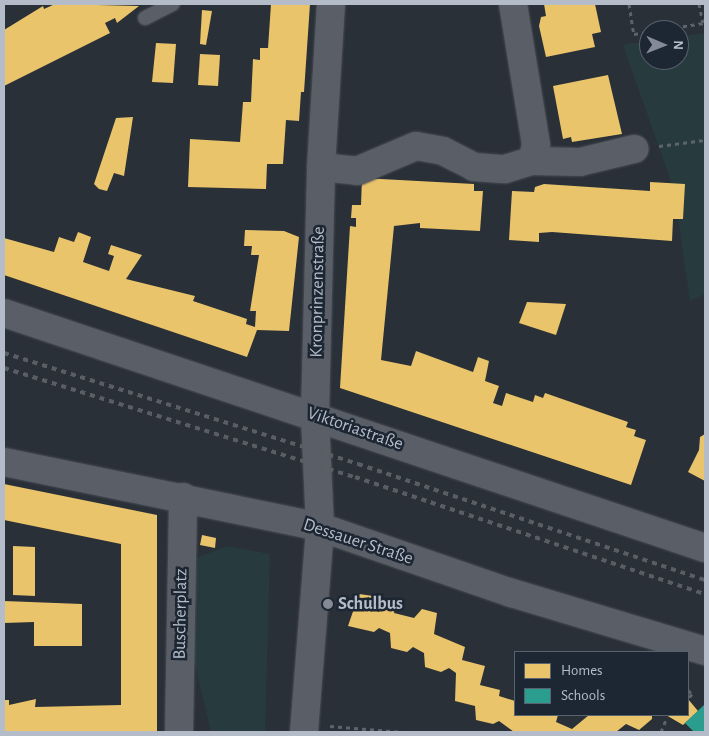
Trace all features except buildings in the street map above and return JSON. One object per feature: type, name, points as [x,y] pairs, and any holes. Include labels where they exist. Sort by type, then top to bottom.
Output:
[{"type":"street","name":"Kronprinzenstraße","points":[[304,728],[320,527],[315,416],[321,167],[331,4]]},
{"type":"street","points":[[514,4],[536,145],[532,161]]},
{"type":"street","points":[[321,167],[357,171],[416,146],[443,151],[474,167],[505,169],[532,161],[580,162],[634,149]]},
{"type":"street","name":"Viktoriastraße","points":[[4,313],[705,548]]},
{"type":"street","name":"Dessauer Straße","points":[[4,462],[182,497],[320,527],[512,593],[705,651]]},
{"type":"street","name":"Buscherplatz","points":[[179,732],[182,497]]},
{"type":"lane","points":[[145,18],[173,4]]},
{"type":"path","points":[[628,4],[634,34],[639,33]]},
{"type":"path","points":[[689,25],[703,23],[700,4]]},
{"type":"path","points":[[634,149],[705,140]]},
{"type":"path","points":[[661,732],[667,716]]},
{"type":"path","points":[[304,728],[403,732]]},
{"type":"green space","points":[[705,33],[705,294],[690,301],[674,190],[623,45],[639,43],[639,70],[689,70],[689,35]]},
{"type":"green space","points":[[227,546],[270,554],[265,732],[211,732],[191,647],[186,562]]},
{"type":"railway","points":[[4,353],[358,464],[705,580]]},
{"type":"railway","points":[[4,368],[355,477],[705,594]]},
{"type":"place","name":"Schulbus","points":[[328,604]]}]
